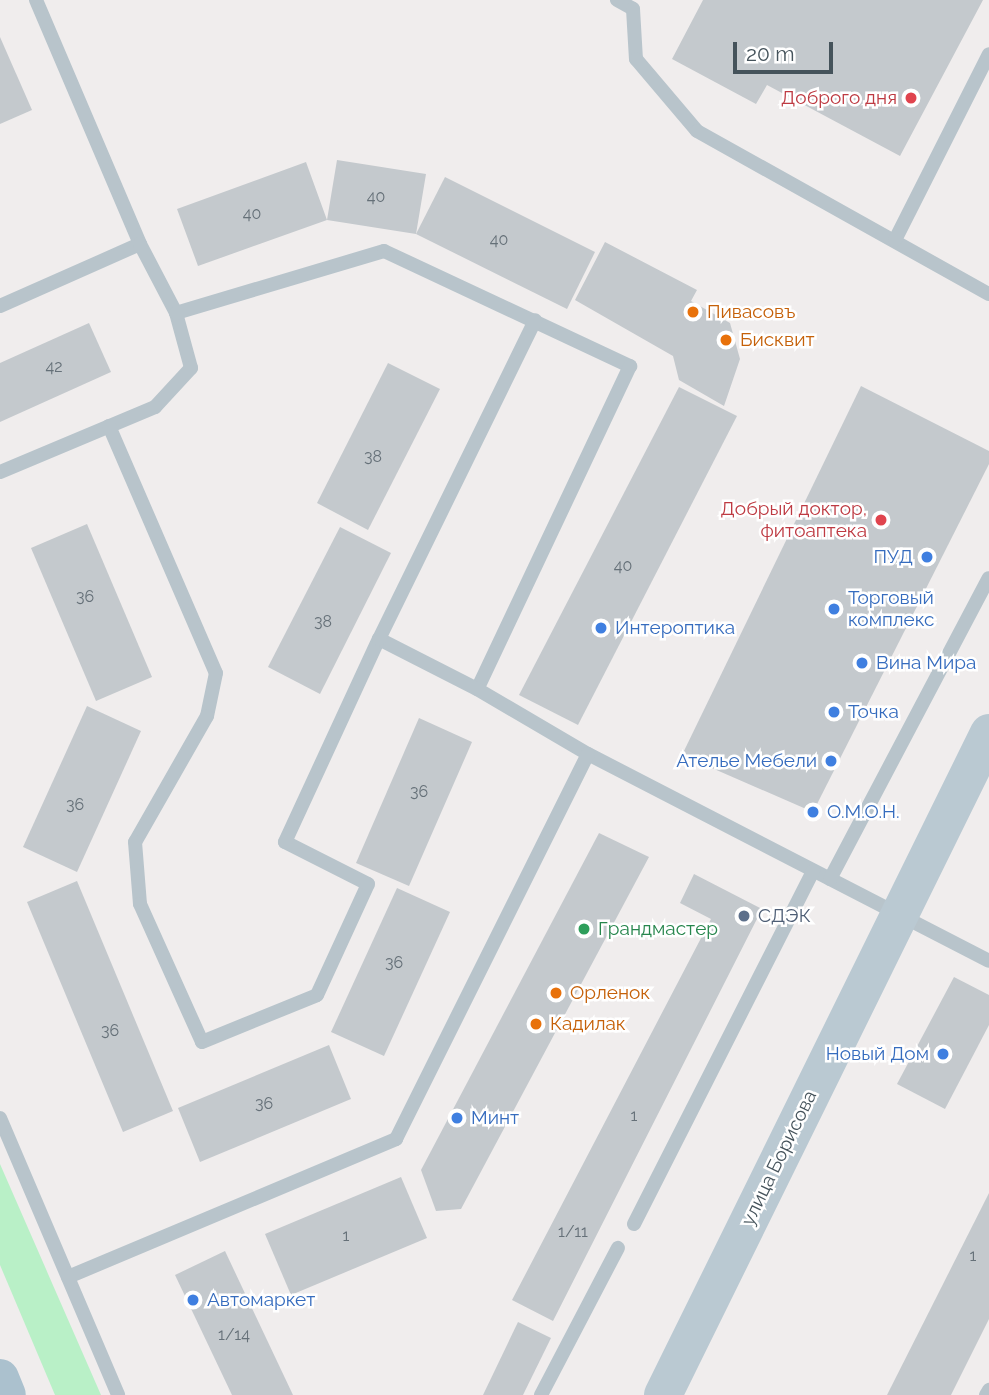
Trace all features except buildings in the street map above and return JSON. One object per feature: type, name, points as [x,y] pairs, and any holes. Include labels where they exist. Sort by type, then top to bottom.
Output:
[{"type":"main road","name":"улица Борисова","points":[[663,1395],[989,733]]},
{"type":"main road","points":[[0,1378],[7,1395]]},
{"type":"lane","points":[[0,472],[155,407],[191,368],[177,313],[140,244],[36,0]]},
{"type":"lane","points":[[617,0],[633,9],[636,59],[697,131],[989,294]]},
{"type":"lane","points":[[895,240],[989,54]]},
{"type":"lane","points":[[0,306],[140,244]]},
{"type":"lane","points":[[177,313],[384,251],[630,366],[477,689]]},
{"type":"lane","points":[[109,426],[216,673],[207,716],[135,842],[140,904],[202,1042],[317,995],[368,884],[285,842],[379,639],[536,320]]},
{"type":"lane","points":[[830,879],[989,578]]},
{"type":"lane","points":[[379,639],[477,689],[588,754],[989,961]]},
{"type":"lane","points":[[68,1277],[396,1139],[588,754]]},
{"type":"lane","points":[[634,1224],[813,871]]},
{"type":"lane","points":[[0,1118],[118,1395]]},
{"type":"lane","points":[[541,1395],[618,1248]]},
{"type":"lane","points":[[986,1395],[989,1390]]},
{"type":"green space","points":[[0,1164],[101,1395],[55,1395],[0,1265]]},
{"type":"place","name":"Доброго дня","points":[[911,98]]},
{"type":"place","name":"Пивасовъ","points":[[693,312]]},
{"type":"place","name":"Бисквит","points":[[726,340]]},
{"type":"place","name":"Добрый доктор, фитоаптека","points":[[881,520]]},
{"type":"place","name":"ПУД","points":[[927,557]]},
{"type":"place","name":"Торговый комплекс","points":[[834,609]]},
{"type":"place","name":"Интероптика","points":[[601,628]]},
{"type":"place","name":"Вина Мира","points":[[862,663]]},
{"type":"place","name":"Точка","points":[[834,712]]},
{"type":"place","name":"Ателье Мебели","points":[[831,761]]},
{"type":"place","name":"О.М.О.Н.","points":[[813,812]]},
{"type":"place","name":"СДЭК","points":[[744,916]]},
{"type":"place","name":"Грандмастер","points":[[584,929]]},
{"type":"place","name":"Орленок","points":[[556,993]]},
{"type":"place","name":"Кадилак","points":[[536,1024]]},
{"type":"place","name":"Новый Дом","points":[[943,1054]]},
{"type":"place","name":"Минт","points":[[457,1118]]},
{"type":"place","name":"Автомаркет","points":[[193,1300]]}]
